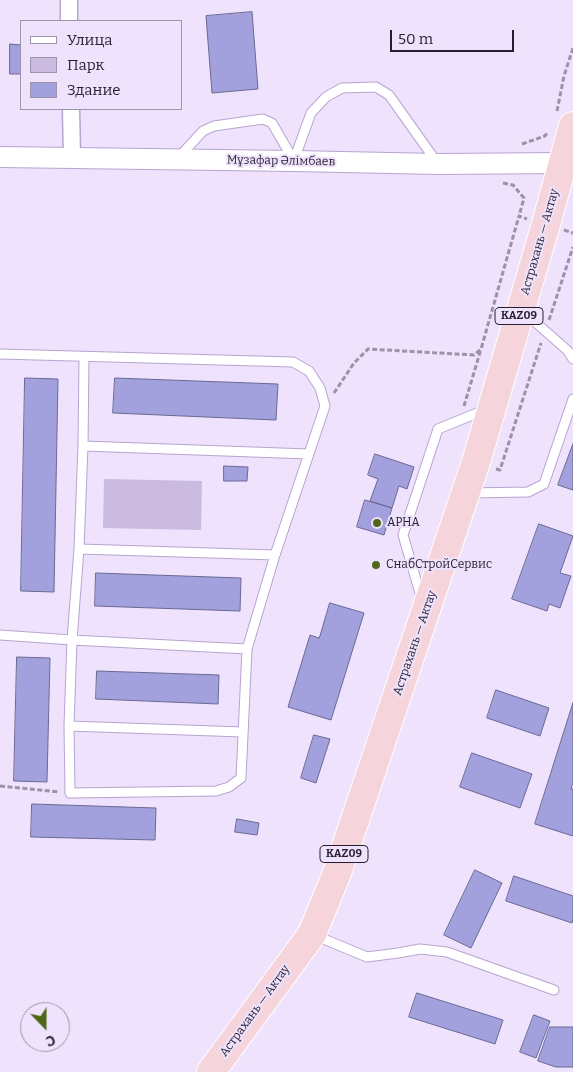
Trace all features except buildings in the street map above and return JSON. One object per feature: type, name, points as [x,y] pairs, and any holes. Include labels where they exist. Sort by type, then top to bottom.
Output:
[{"type":"highway","name":"Астрахань — Актау","points":[[210,1072],[312,934],[338,873],[476,462],[563,162],[559,125]]},
{"type":"street","points":[[68,0],[69,20]]},
{"type":"street","points":[[71,110],[72,158]]},
{"type":"street","name":"Мұзафар Әлімбаев","points":[[0,157],[438,164],[563,162]]},
{"type":"lane","points":[[294,161],[311,113],[326,97],[342,88],[376,87],[389,95],[438,164]]},
{"type":"lane","points":[[177,160],[203,131],[214,126],[263,119],[272,123],[294,161]]},
{"type":"lane","points":[[520,309],[568,351],[573,359]]},
{"type":"lane","points":[[0,354],[293,362],[309,371],[320,388],[325,406],[247,649],[240,778],[229,787],[216,791],[70,793],[69,726],[72,640],[79,549],[84,357]]},
{"type":"lane","points":[[465,493],[528,492],[544,484],[573,399]]},
{"type":"lane","points":[[425,610],[403,535],[438,429],[492,407]]},
{"type":"lane","points":[[83,446],[309,454]]},
{"type":"lane","points":[[79,549],[276,555]]},
{"type":"lane","points":[[0,635],[247,649]]},
{"type":"lane","points":[[69,726],[243,732]]},
{"type":"lane","points":[[312,934],[367,957],[420,949],[447,952],[554,990]]},
{"type":"path","points":[[518,145],[546,136],[559,125],[564,76],[573,48]]},
{"type":"path","points":[[460,420],[519,216],[573,233]]},
{"type":"path","points":[[476,462],[500,470],[573,247]]},
{"type":"path","points":[[325,406],[354,363],[368,349],[474,355],[481,349]]},
{"type":"path","points":[[0,786],[70,793]]},
{"type":"green space","points":[[104,479],[202,481],[201,530],[103,528]]},
{"type":"place","name":"АРНА","points":[[377,523]]},
{"type":"place","name":"СнабСтройСервис","points":[[376,565]]}]
